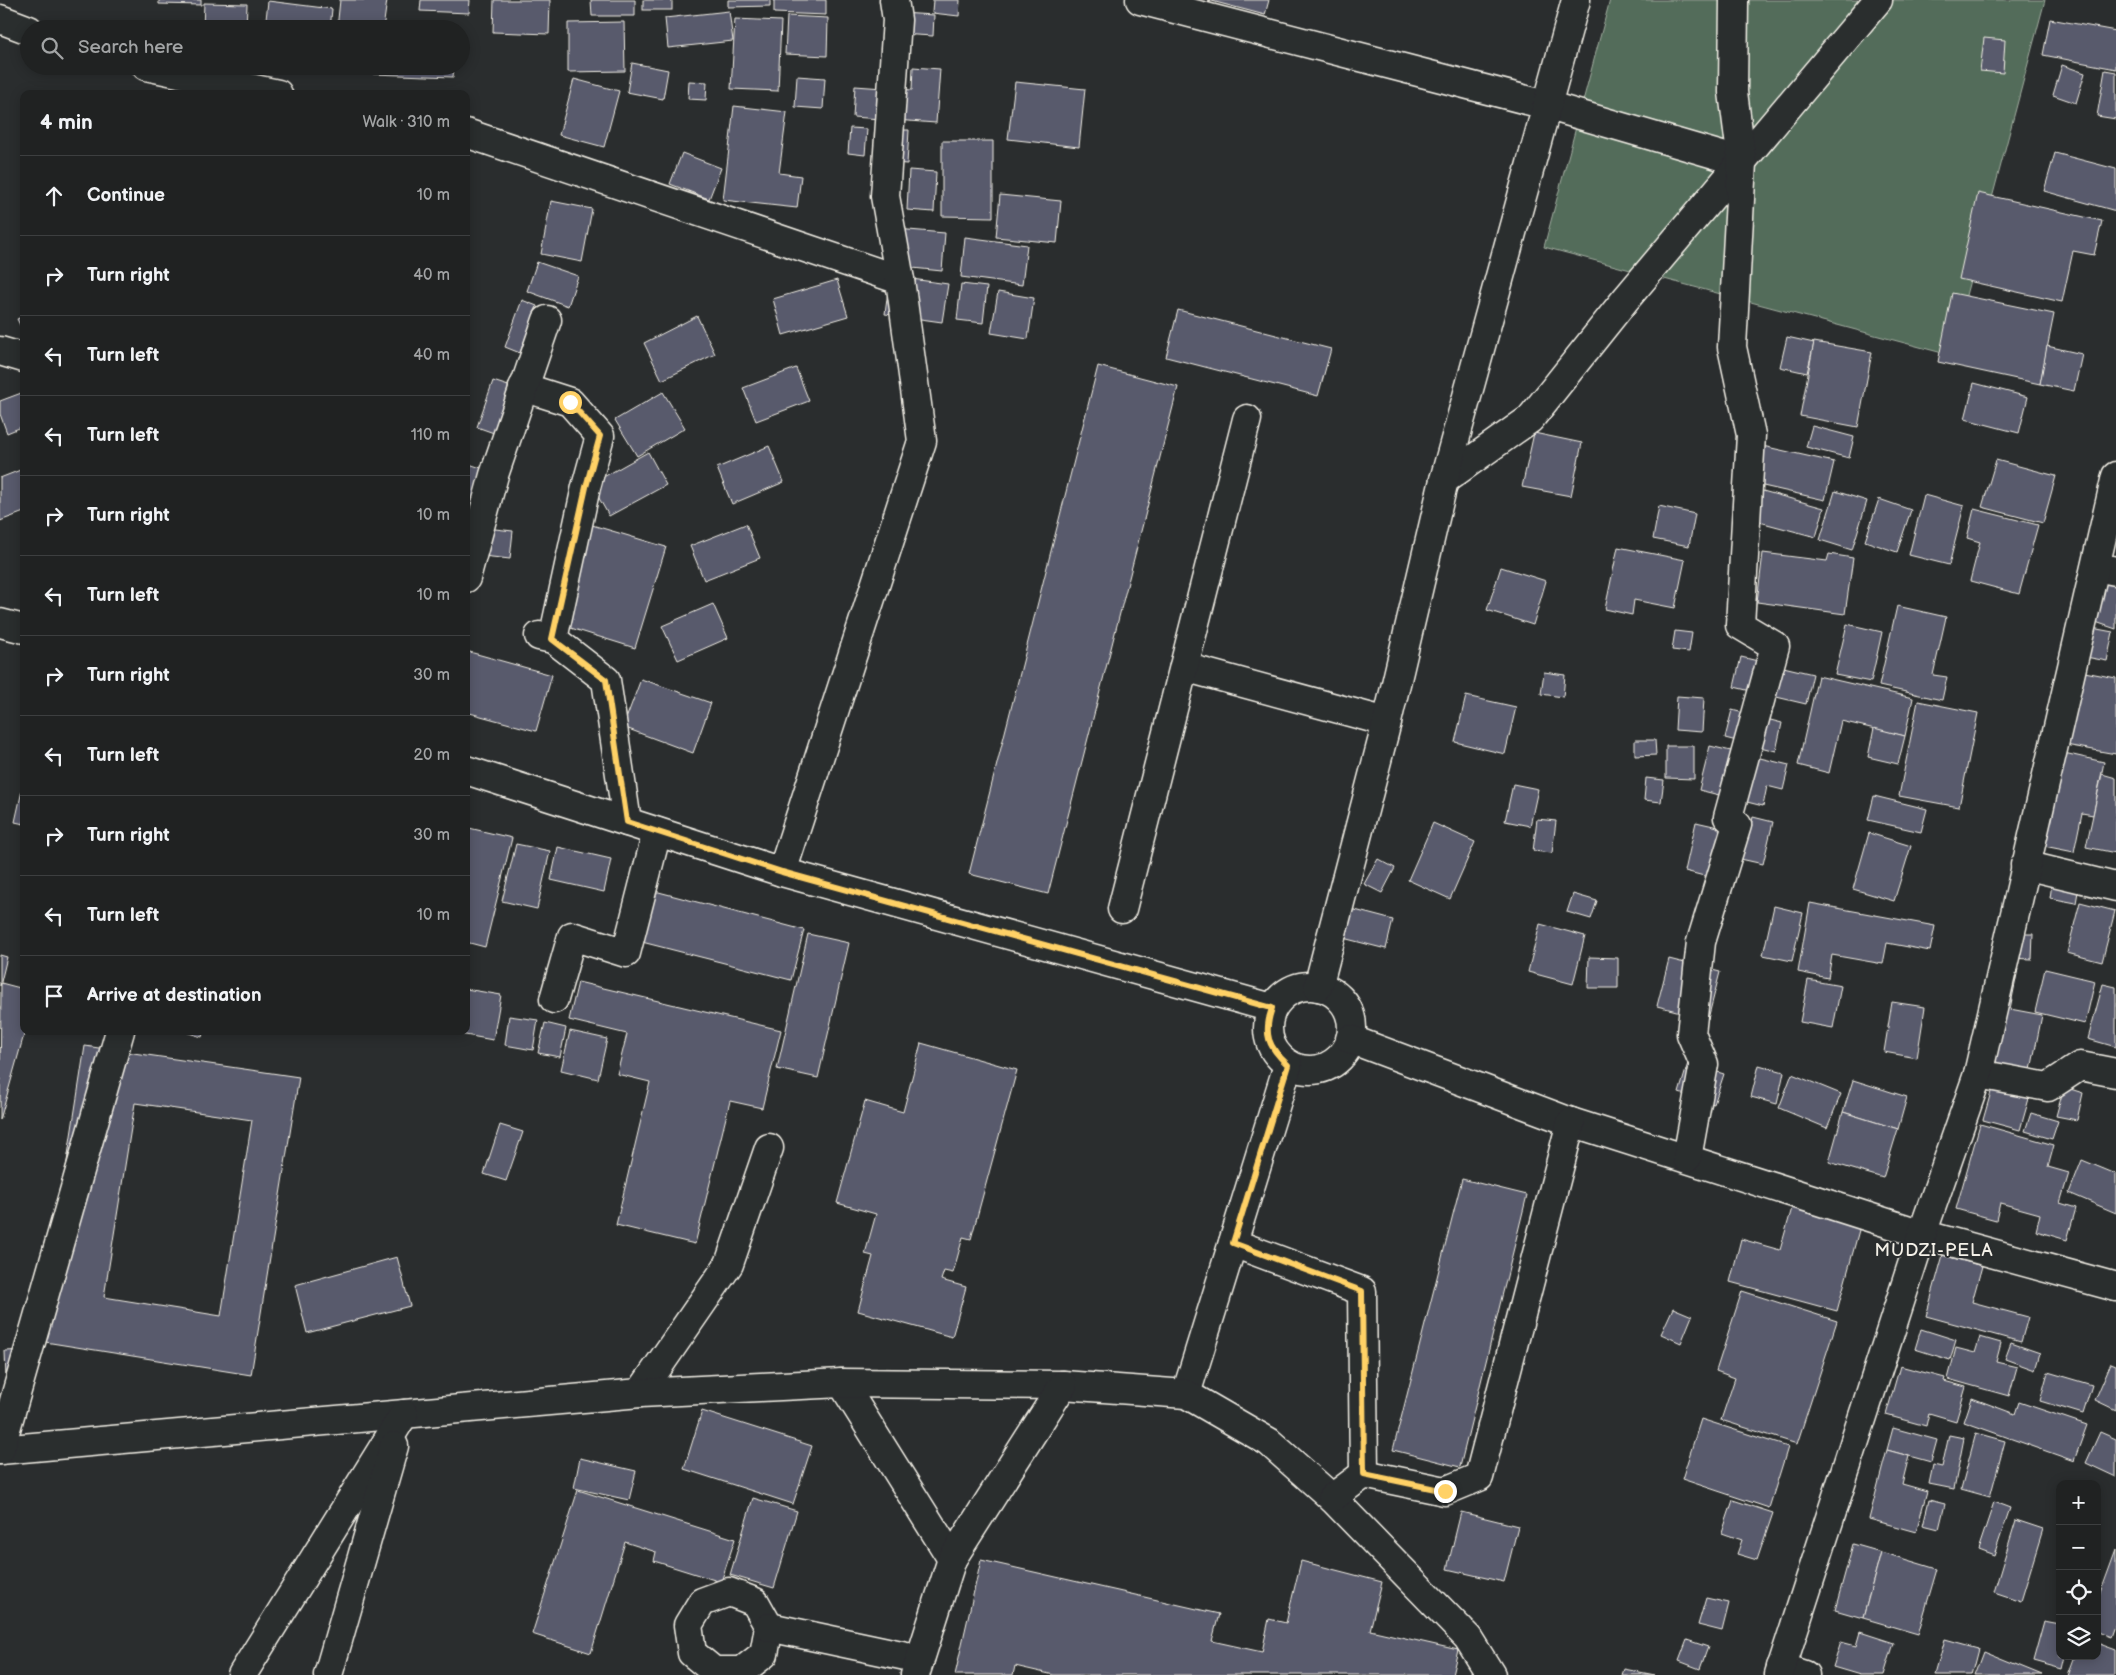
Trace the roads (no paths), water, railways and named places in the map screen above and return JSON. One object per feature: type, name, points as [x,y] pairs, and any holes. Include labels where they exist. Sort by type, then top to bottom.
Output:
[{"type":"street","points":[[782,872],[922,441],[900,280],[885,196],[897,20],[894,0]]},
{"type":"street","points":[[1140,0],[1546,105],[1742,162]]},
{"type":"street","points":[[1318,987],[1387,722],[1444,480],[1576,0]]},
{"type":"street","points":[[1686,1158],[1704,1064],[1691,1034],[1701,942],[1737,825],[1728,817],[1775,646],[1740,625],[1751,435],[1732,346],[1742,162],[1733,92],[1734,0]]},
{"type":"street","points":[[1444,480],[1530,419],[1625,300],[1878,0]]},
{"type":"street","points":[[0,19],[20,27]]},
{"type":"street","points":[[188,75],[259,90]]},
{"type":"street","points":[[470,134],[900,280]]},
{"type":"street","points":[[470,563],[494,475],[547,320]]},
{"type":"street","points":[[0,351],[20,357]]},
{"type":"street","points":[[524,387],[570,402],[600,436],[546,638],[606,680],[627,822]]},
{"type":"street","points":[[1122,909],[1247,419]]},
{"type":"street","points":[[1789,1672],[1922,1234],[1978,1074],[2025,865],[2106,569],[2116,476]]},
{"type":"street","points":[[0,623],[20,628]]},
{"type":"street","points":[[1184,667],[1387,722]]},
{"type":"street","points":[[470,771],[782,872],[1272,1008]]},
{"type":"street","points":[[554,999],[572,936],[626,953],[657,832]]},
{"type":"street","points":[[2025,865],[2116,887]]},
{"type":"street","points":[[1305,986],[1318,987],[1331,992],[1342,1001],[1349,1012],[1352,1026],[1350,1040],[1344,1053],[1333,1064],[1326,1067],[1304,1070],[1288,1065],[1276,1054],[1268,1040],[1267,1023],[1272,1008],[1280,997],[1292,990],[1305,986]]},
{"type":"street","points":[[119,1035],[0,1450],[640,1393],[842,1383],[1063,1385],[1186,1394],[1269,1442],[1332,1498],[1468,1638],[1491,1675]]},
{"type":"street","points":[[1350,1040],[1571,1122],[1922,1234],[2116,1287]]},
{"type":"street","points":[[1186,1394],[1288,1065]]},
{"type":"street","points":[[1978,1074],[2048,1087],[2080,1066],[2116,1073]]},
{"type":"street","points":[[1332,1498],[1364,1474],[1445,1491],[1480,1477],[1571,1122]]},
{"type":"street","points":[[640,1393],[728,1264],[769,1148]]},
{"type":"street","points":[[1233,1243],[1362,1291],[1364,1474]]},
{"type":"street","points":[[842,1383],[952,1560]]},
{"type":"street","points":[[769,1626],[913,1670],[952,1560],[1063,1385]]},
{"type":"street","points":[[242,1675],[404,1414]]},
{"type":"street","points":[[328,1675],[404,1414]]},
{"type":"district","name":"MUDZI-PELA","points":[[1934,1250]]}]
